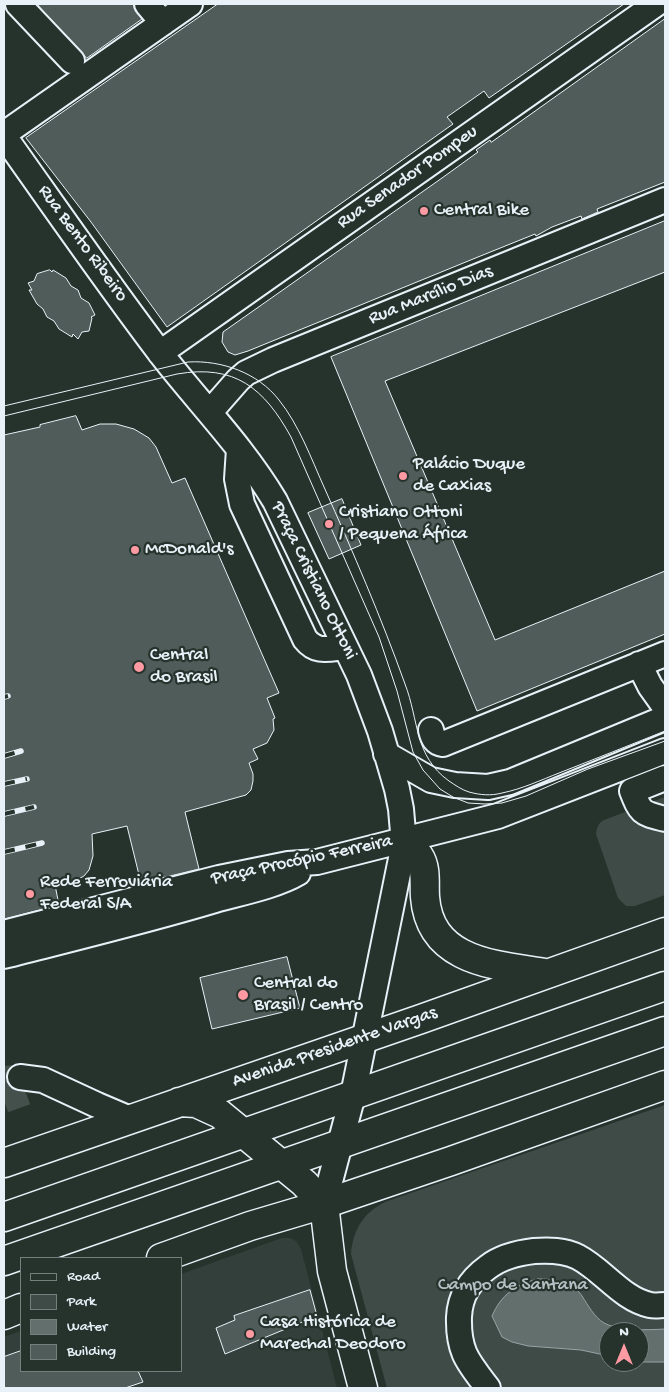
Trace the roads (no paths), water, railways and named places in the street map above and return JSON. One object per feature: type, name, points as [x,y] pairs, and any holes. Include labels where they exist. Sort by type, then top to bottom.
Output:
[{"type":"main road","points":[[404,842],[418,856],[422,865],[429,917],[436,930],[449,946],[462,955],[479,961],[546,974]]},
{"type":"main road","name":"Avenida Presidente Vargas","points":[[4,1163],[665,932]]},
{"type":"main road","points":[[4,1217],[665,986]]},
{"type":"main road","points":[[4,1261],[665,1031]]},
{"type":"main road","points":[[164,1257],[250,1226],[324,1204],[665,1085]]},
{"type":"main road","points":[[179,1102],[196,1103],[220,1114],[304,1183],[324,1204],[332,1271],[363,1388]]},
{"type":"main road","points":[[4,1314],[20,1308]]},
{"type":"street","points":[[18,4],[72,61]]},
{"type":"street","points":[[147,4],[163,23]]},
{"type":"street","points":[[4,135],[190,4]]},
{"type":"street","name":"Rua Senador Pompeu","points":[[160,353],[656,4]]},
{"type":"street","name":"Rua Bento Ribeiro","points":[[4,135],[160,353]]},
{"type":"street","name":"Rua Marcílio Dias","points":[[210,412],[246,373],[273,360],[665,200]]},
{"type":"street","name":"Praça Cristiano Ottoni","points":[[160,353],[239,448],[263,480],[275,501],[359,675],[380,731],[398,795],[404,842]]},
{"type":"street","points":[[239,448],[237,479],[242,504],[305,639],[311,646],[319,649],[344,647]]},
{"type":"street","points":[[431,730],[434,739],[438,743],[443,744],[665,654]]},
{"type":"street","points":[[639,664],[665,707]]},
{"type":"street","points":[[386,754],[431,780],[455,785],[488,787],[510,782],[665,718]]},
{"type":"street","points":[[404,842],[498,816],[665,751]]},
{"type":"street","points":[[665,778],[632,791],[638,808],[642,812],[665,819]]},
{"type":"street","name":"Praça Procópio Ferreira","points":[[4,933],[228,876],[288,864],[317,862],[404,842],[353,1095],[324,1204]]},
{"type":"street","points":[[4,956],[143,921],[244,892],[292,877],[317,862]]},
{"type":"street","points":[[23,1085],[55,1086],[130,1119]]},
{"type":"street","points":[[488,1388],[465,1358],[458,1334],[459,1304],[468,1285],[492,1264],[505,1257],[540,1250],[563,1252],[578,1257],[636,1300],[652,1306],[665,1304]]},
{"type":"water","points":[[538,1279],[557,1280],[568,1284],[578,1291],[591,1311],[603,1322],[599,1322],[599,1354],[581,1350],[528,1346],[502,1337],[492,1316],[505,1296],[516,1287]]},
{"type":"water","points":[[665,1329],[665,1362],[649,1362],[649,1330]]},
{"type":"tunnel","points":[[4,1078],[20,1077]]},
{"type":"tunnel","points":[[4,1101],[26,1093]]},
{"type":"tram line","points":[[4,406],[188,362],[214,363],[226,366],[261,382],[286,410],[299,431],[309,453],[386,634],[405,684],[423,749],[438,771],[449,781],[464,790],[490,795],[517,789],[665,731]]},
{"type":"tram line","points":[[4,416],[177,374],[197,372],[215,373],[231,377],[246,383],[258,393],[270,405],[291,437],[379,637],[397,691],[413,752],[423,770],[440,789],[453,797],[468,803],[502,803],[526,796],[588,769],[665,741]]},
{"type":"railway","points":[[4,697],[8,696]]},
{"type":"railway","points":[[4,756],[21,751]]},
{"type":"railway","points":[[4,784],[27,779]]},
{"type":"railway","points":[[4,814],[34,807]]},
{"type":"railway","points":[[4,852],[42,843]]},
{"type":"place","name":"Central Bike","points":[[424,211]]},
{"type":"place","name":"Palácio Duque de Caxias","points":[[403,476]]},
{"type":"place","name":"Cristiano Ottoni / Pequena África","points":[[329,524]]},
{"type":"place","name":"McDonald's","points":[[135,550]]},
{"type":"place","name":"Central do Brasil","points":[[139,667]]},
{"type":"place","name":"Rede Ferroviária Federal S/A","points":[[30,894]]},
{"type":"place","name":"Central do Brasil / Centro","points":[[243,995]]},
{"type":"place","name":"Casa Histórica de Marechal Deodoro","points":[[250,1334]]},
{"type":"park label","name":"Campo de Santana","points":[[513,1286]]}]
